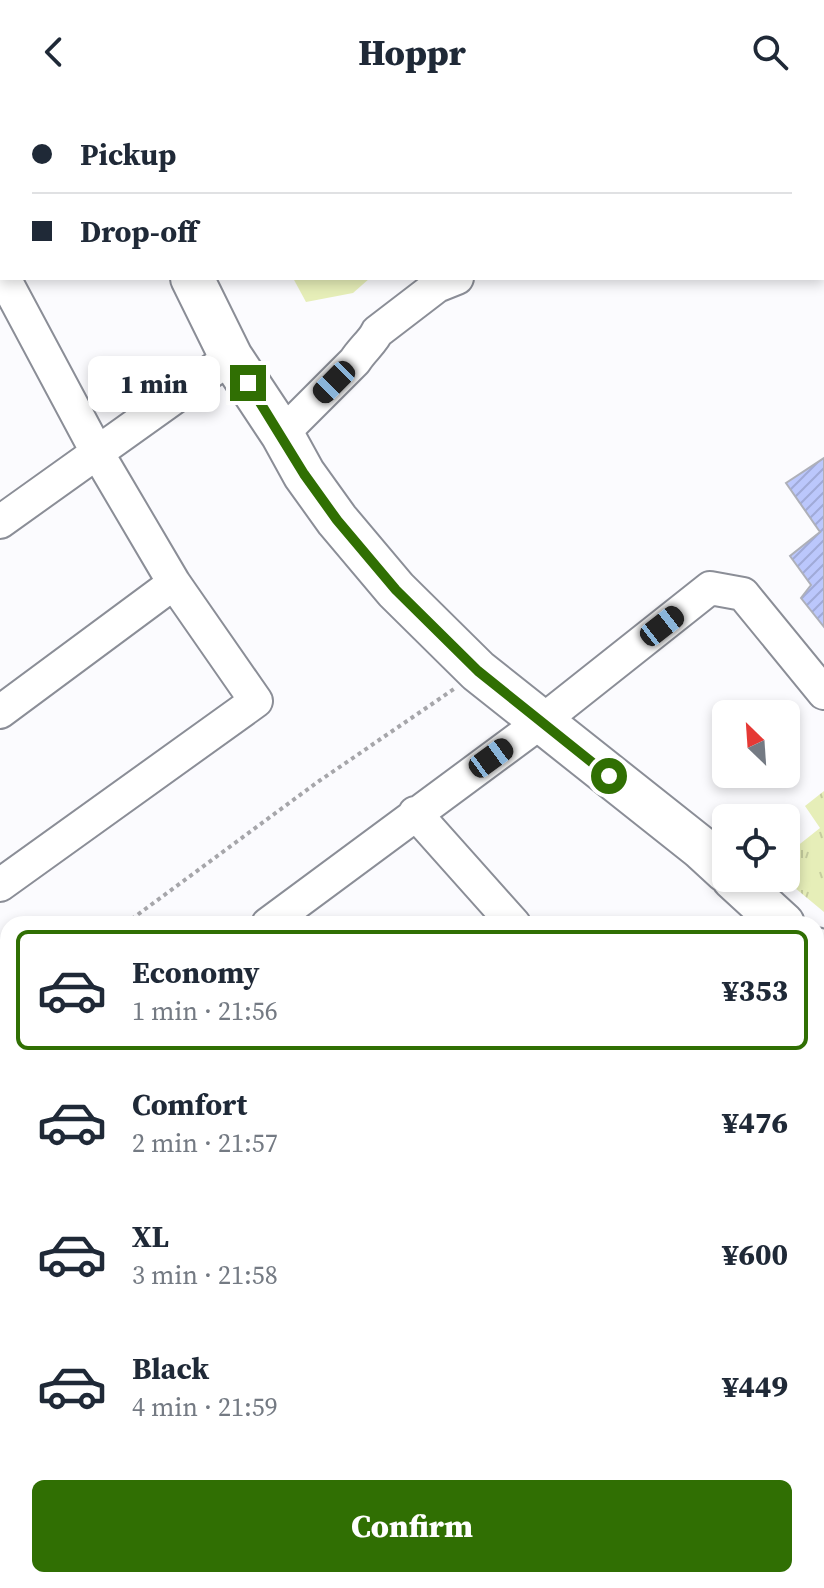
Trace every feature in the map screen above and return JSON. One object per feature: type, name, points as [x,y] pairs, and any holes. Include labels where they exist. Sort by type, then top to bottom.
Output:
[{"type":"main road","points":[[193,280],[231,357],[282,434],[304,474],[337,520],[396,590],[478,671],[712,858]]},
{"type":"main road","points":[[748,892],[774,916]]},
{"type":"street","points":[[0,885],[256,701],[174,583],[98,454],[5,280]]},
{"type":"street","points":[[282,434],[355,361],[377,332],[437,286],[452,280]]},
{"type":"street","points":[[0,522],[231,357]]},
{"type":"street","points":[[0,712],[174,583]]},
{"type":"street","points":[[279,916],[541,722],[710,588],[743,594],[824,693]]},
{"type":"street","points":[[415,813],[507,916]]},
{"type":"path","points":[[136,916],[319,781],[478,671]]},
{"type":"green space","points":[[294,280],[368,280],[353,293],[306,302]]},
{"type":"green space","points":[[824,791],[824,912],[800,892],[800,844],[820,828],[805,806]]},
{"type":"building","points":[[824,458],[824,627],[801,598],[811,585],[790,556],[820,532],[786,483]]},
{"type":"route","points":[[248,383],[304,474],[337,520],[396,590],[478,671],[609,776]]}]
